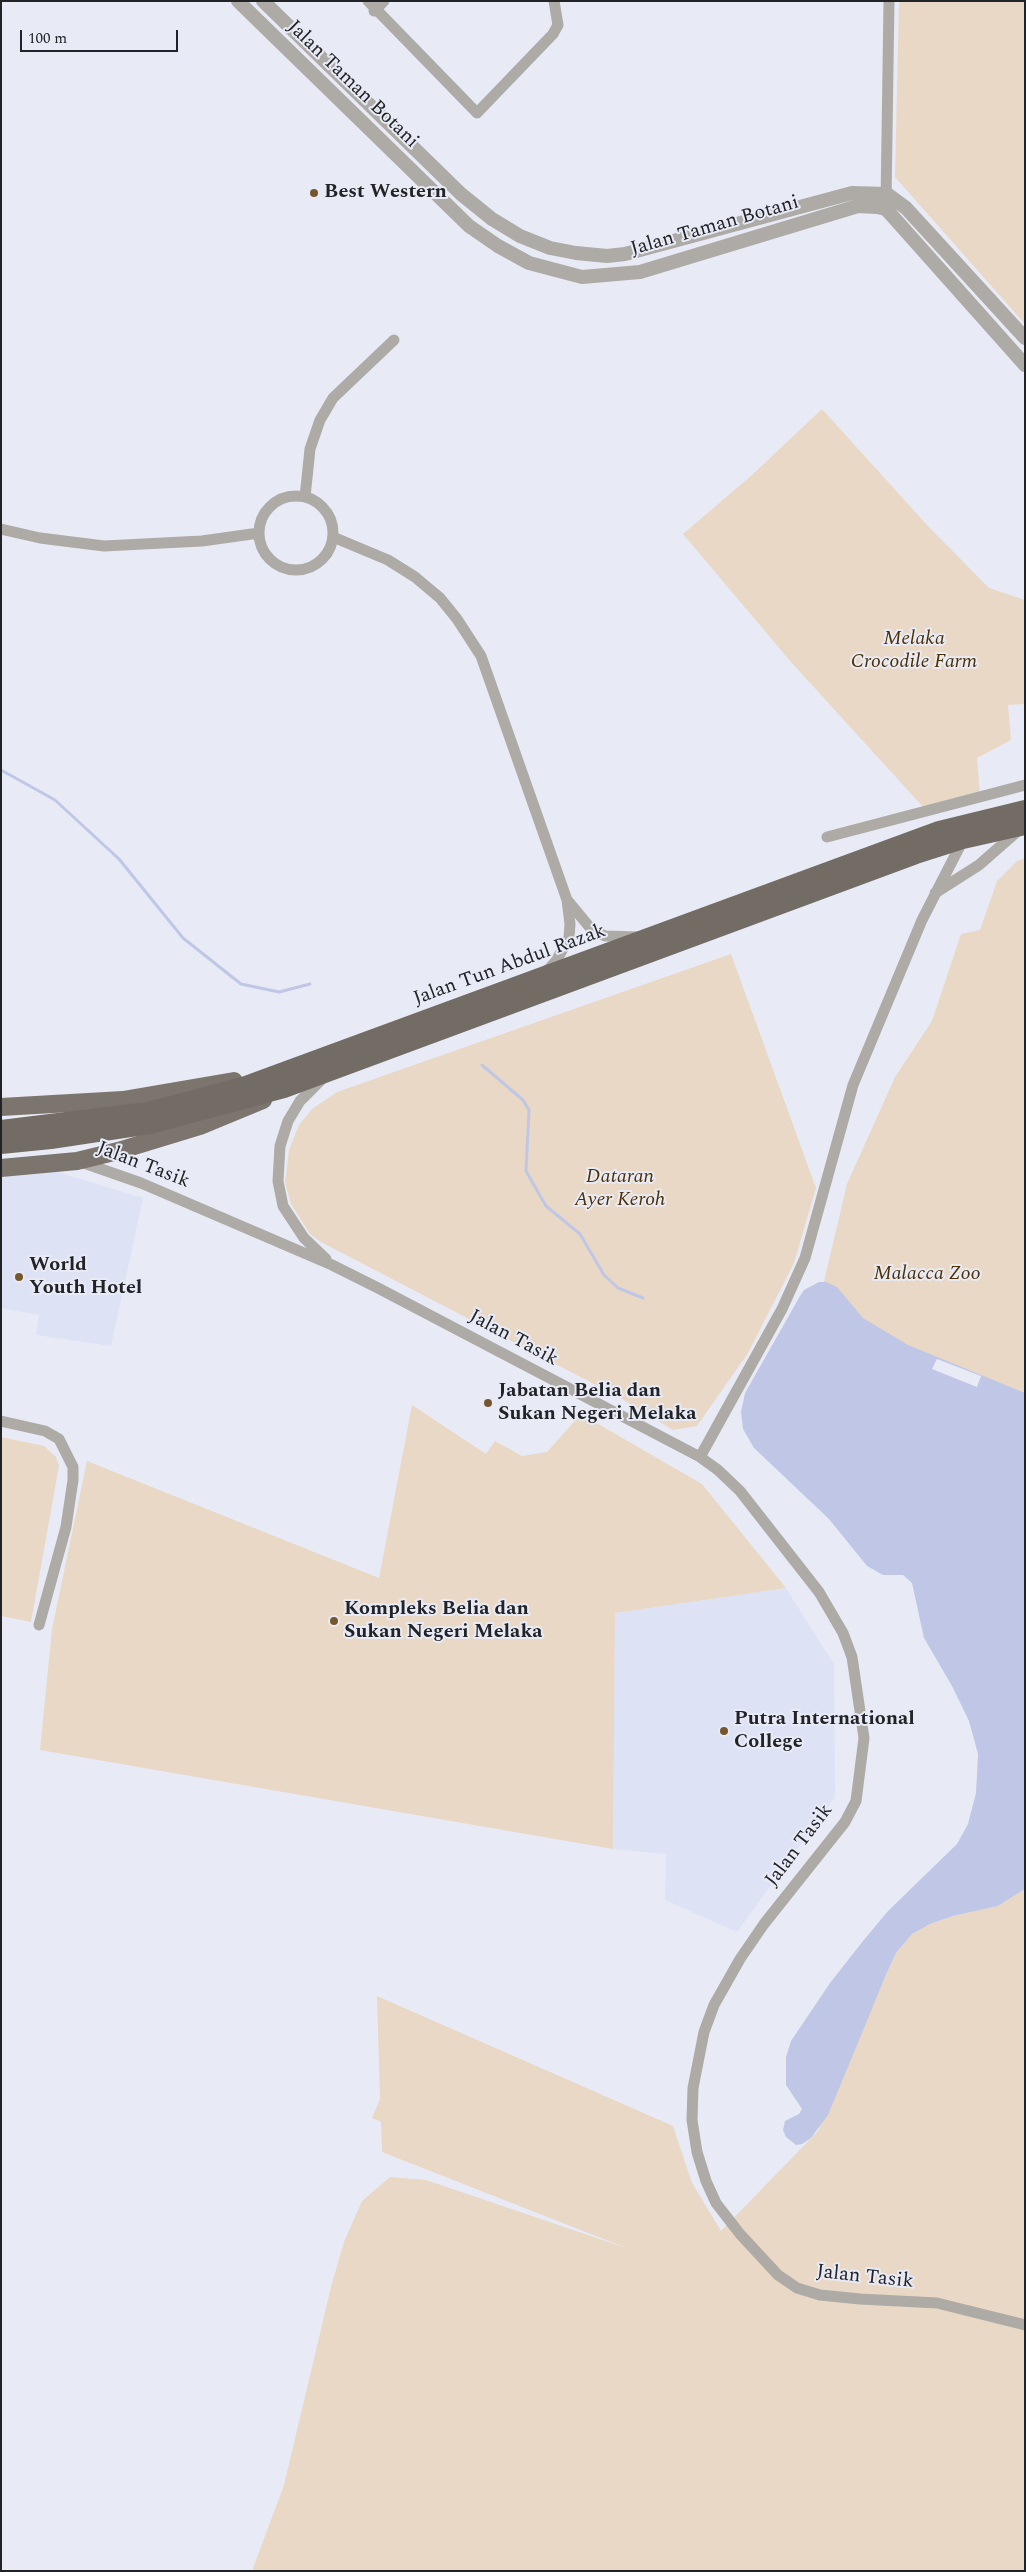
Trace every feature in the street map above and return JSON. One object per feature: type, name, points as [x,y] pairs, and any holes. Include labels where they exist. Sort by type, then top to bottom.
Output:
[{"type":"highway","name":"Jalan Tun Abdul Razak","points":[[4,1137],[148,1111],[278,1082],[325,1076],[916,855],[1024,821]]},
{"type":"highway","name":"Jalan Tun Abdul Razak","points":[[278,1082],[541,977],[939,830],[1024,821]]},
{"type":"main road","points":[[1,1107],[124,1100],[278,1082]]},
{"type":"main road","points":[[1,1168],[77,1161],[155,1141],[200,1126],[259,1102],[278,1082]]},
{"type":"street","name":"Jalan Taman Botani","points":[[238,1],[469,226],[498,246],[530,263],[582,277],[640,272],[858,206],[868,205],[886,209]]},
{"type":"street","name":"Jalan Taman Botani","points":[[263,1],[362,99],[478,208],[520,236],[563,251],[592,255],[626,254],[852,193],[887,194]]},
{"type":"street","points":[[384,1],[371,6],[476,113],[553,34],[558,25],[554,1]]},
{"type":"street","points":[[889,1],[886,209],[1025,364]]},
{"type":"street","points":[[362,99],[370,116],[371,131]]},
{"type":"street","points":[[887,194],[895,198],[906,208],[1025,338]]},
{"type":"street","points":[[305,498],[310,449],[320,420],[333,398],[394,340]]},
{"type":"street","points":[[294,496],[315,502],[329,517],[333,537],[325,558],[311,567],[294,571],[278,566],[266,555],[259,533],[260,522],[273,504],[294,496]]},
{"type":"street","points":[[1,529],[40,538],[104,546],[202,541],[259,533]]},
{"type":"street","points":[[333,537],[388,560],[415,577],[440,598],[469,636],[481,656],[567,900],[570,924],[568,938],[556,962],[541,977]]},
{"type":"street","points":[[827,837],[1025,785]]},
{"type":"street","points":[[934,894],[979,865],[1024,821]]},
{"type":"street","points":[[700,1457],[782,1309],[805,1258],[853,1085],[934,894],[963,840]]},
{"type":"street","points":[[567,900],[582,921],[598,933],[605,936],[648,937]]},
{"type":"street","name":"Jalan Tasik","points":[[325,1076],[300,1101],[288,1121],[280,1146],[278,1181],[283,1206],[304,1238],[332,1265]]},
{"type":"street","name":"Jalan Tasik","points":[[77,1161],[141,1182],[332,1265],[700,1457],[731,1480],[740,1490],[827,1604],[843,1633],[852,1657],[864,1738],[856,1801],[845,1822],[764,1924],[740,1959],[714,2005],[704,2032],[693,2088],[692,2120],[697,2152],[706,2181],[716,2203],[746,2242],[778,2275],[796,2288],[820,2294],[860,2299],[937,2302],[1025,2324]]},
{"type":"street","points":[[1,1421],[45,1431],[59,1439],[73,1467],[73,1480],[66,1527],[39,1625]]},
{"type":"shaded area","points":[[54,1171],[143,1198],[111,1346],[36,1335],[39,1315],[1,1308],[1,1173]]},
{"type":"shaded area","name":"Putra International College","points":[[786,1588],[834,1664],[835,1797],[737,1932],[665,1900],[666,1854],[613,1849],[615,1613]]},
{"type":"green space","points":[[899,1],[1025,1],[1025,324],[895,177]]},
{"type":"green space","name":"Melaka Crocodile Farm","points":[[822,409],[927,525],[989,588],[1025,600],[1025,704],[1008,705],[1011,740],[977,758],[980,795],[924,808],[791,662],[683,534],[752,475]]},
{"type":"green space","name":"Malacca Zoo","points":[[1025,858],[1025,1436],[813,1328],[847,1184],[895,1077],[932,1021],[961,934],[980,930],[997,881],[1017,861]]},
{"type":"green space","name":"Dataran Ayer Keroh","points":[[731,954],[816,1188],[794,1263],[748,1353],[697,1426],[673,1430],[617,1396],[321,1242],[310,1234],[291,1204],[285,1182],[289,1150],[299,1125],[312,1109],[337,1092]]},
{"type":"green space","name":"Kompleks Belia dan Sukan Negeri Melaka","points":[[412,1405],[486,1454],[495,1441],[522,1456],[547,1452],[581,1414],[702,1484],[786,1588],[615,1613],[613,1849],[40,1750],[52,1629],[87,1461],[379,1578]]},
{"type":"green space","points":[[1,1437],[44,1446],[56,1457],[59,1466],[31,1622],[1,1616]]},
{"type":"green space","points":[[1025,1889],[1025,2571],[252,2571],[284,2485],[331,2287],[344,2242],[362,2201],[390,2177],[426,2180],[629,2249],[382,2152],[381,2122],[372,2118],[380,2099],[377,1996],[673,2126],[692,2183],[721,2231],[818,2131],[896,1953],[912,1934],[930,1924],[953,1916],[998,1906]]},
{"type":"water","points":[[819,1282],[826,1282],[837,1287],[863,1318],[908,1345],[1025,1393],[1025,1889],[998,1906],[953,1916],[930,1924],[912,1934],[896,1953],[828,2115],[811,2138],[802,2144],[796,2145],[786,2137],[783,2130],[785,2121],[799,2114],[802,2109],[786,2085],[786,2057],[791,2041],[830,1983],[888,1911],[957,1844],[968,1824],[976,1793],[978,1754],[969,1721],[952,1686],[924,1638],[912,1583],[903,1575],[883,1575],[867,1566],[829,1519],[754,1448],[743,1429],[741,1412],[745,1393],[804,1290]]},
{"type":"pier","points":[[937,1359],[981,1376],[977,1387],[932,1369]]},
{"type":"waterway","points":[[1,770],[55,800],[119,859],[183,938],[241,984],[279,992],[310,984]]},
{"type":"waterway","points":[[482,1065],[523,1100],[529,1110],[526,1171],[546,1206],[580,1234],[604,1275],[618,1288],[643,1298]]},
{"type":"place","name":"Best Western","points":[[314,193]]},
{"type":"place","name":"World Youth Hotel","points":[[19,1277]]},
{"type":"place","name":"Jabatan Belia dan Sukan Negeri Melaka","points":[[488,1403]]},
{"type":"place","name":"Kompleks Belia dan Sukan Negeri Melaka","points":[[334,1621]]},
{"type":"place","name":"Putra International College","points":[[724,1731]]}]
